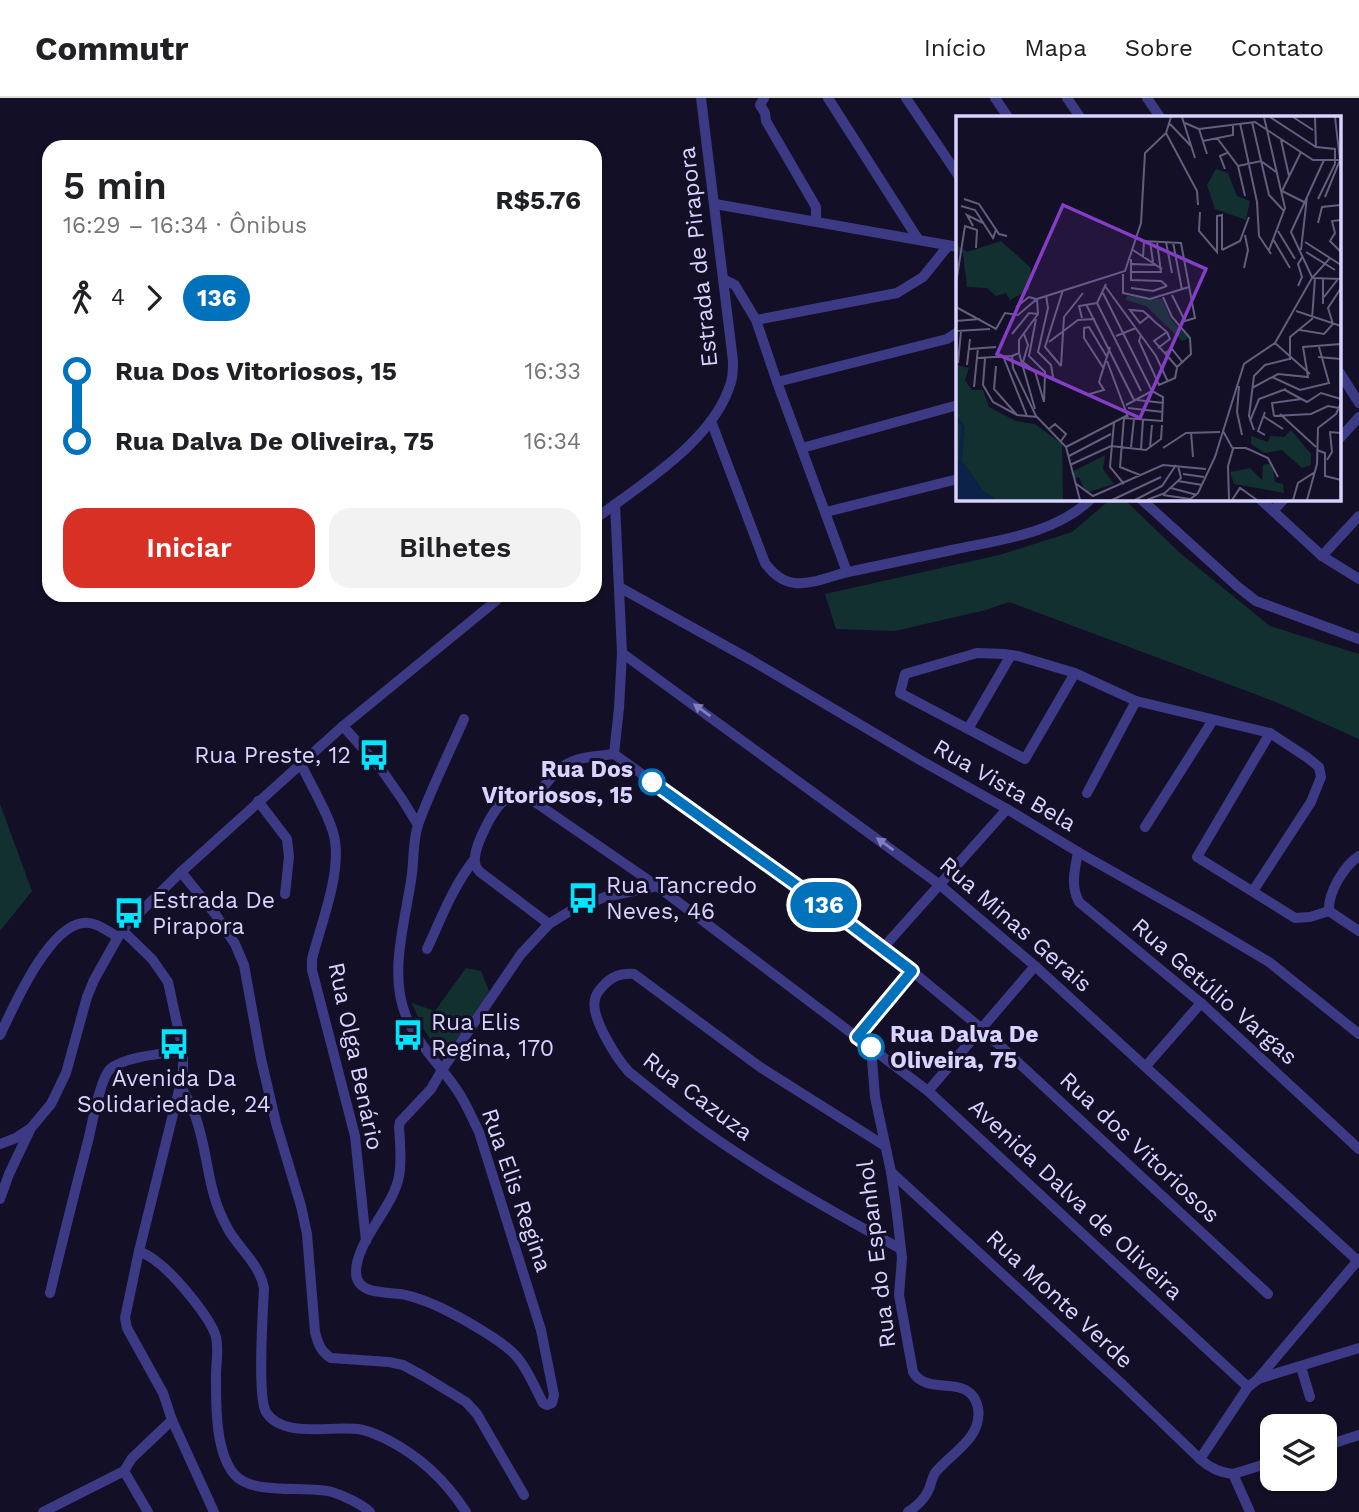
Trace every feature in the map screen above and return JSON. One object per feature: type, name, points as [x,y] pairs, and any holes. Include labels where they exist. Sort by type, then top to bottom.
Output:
[{"type":"street","name":"Estrada de Pirapora","points":[[602,514],[698,438],[724,400],[732,381],[733,361],[701,98]]},
{"type":"street","points":[[764,98],[760,105],[766,121],[816,207],[816,221]]},
{"type":"street","points":[[828,98],[918,239]]},
{"type":"street","points":[[906,98],[956,172]]},
{"type":"street","points":[[995,98],[1007,116]]},
{"type":"street","points":[[1067,98],[1079,116]]},
{"type":"street","points":[[1147,98],[1159,116]]},
{"type":"street","points":[[715,204],[953,246]]},
{"type":"street","points":[[756,320],[897,293],[923,277],[953,246]]},
{"type":"street","points":[[723,279],[735,285],[756,320],[847,572]]},
{"type":"street","points":[[777,382],[947,339],[956,333]]},
{"type":"street","points":[[1342,376],[1359,403]]},
{"type":"street","points":[[802,448],[956,406]]},
{"type":"street","points":[[1342,436],[1359,417]]},
{"type":"street","points":[[711,421],[765,564],[781,579],[799,584],[1016,537],[1080,510],[1090,500]]},
{"type":"street","points":[[826,512],[956,480]]},
{"type":"street","points":[[1142,500],[1256,601],[1359,639]]},
{"type":"street","points":[[1261,500],[1322,556],[1359,579]]},
{"type":"street","points":[[1273,511],[1283,500]]},
{"type":"street","points":[[427,949],[499,806],[513,797],[529,798],[569,761],[614,754],[622,653],[615,504]]},
{"type":"street","points":[[1322,556],[1359,516]]},
{"type":"street","name":"Rua Vista Bela","points":[[619,587],[751,660],[1269,962],[1359,1034]]},
{"type":"street","points":[[0,1199],[31,1128],[51,1104],[63,1080],[94,979],[120,934],[181,872],[258,801],[343,726],[494,602]]},
{"type":"street","points":[[1075,673],[1025,759],[900,693],[905,674],[988,652],[1011,655],[1075,673],[1136,701],[1270,733],[1319,767],[1321,777],[1311,802],[1253,891]]},
{"type":"street","name":"Rua Minas Gerais","points":[[622,653],[701,708],[940,885],[1035,966],[1358,1259]]},
{"type":"street","points":[[968,729],[1011,655]]},
{"type":"street","points":[[1087,793],[1136,701]]},
{"type":"street","name":"Rua Elis Regina","points":[[366,1241],[358,1258],[356,1271],[361,1285],[366,1289],[403,1294],[426,1301],[453,1314],[503,1345],[521,1362],[543,1403],[552,1404],[554,1401],[551,1377],[541,1330],[479,1132],[457,1090],[411,1026],[401,1000],[398,979],[418,825],[464,719]]},
{"type":"street","points":[[1144,827],[1213,720]]},
{"type":"street","points":[[343,726],[381,769],[418,825]]},
{"type":"street","points":[[1270,733],[1197,856],[1295,918],[1329,911]]},
{"type":"street","name":"Rua dos Vitoriosos","points":[[614,754],[912,971],[982,1029],[1268,1294]]},
{"type":"street","name":"Rua Olga Benário","points":[[301,764],[331,825],[336,849],[335,869],[312,959],[312,970],[355,1136],[366,1241]]},
{"type":"street","name":"Avenida Dalva de Oliveira","points":[[529,798],[657,886],[928,1091],[1252,1383]]},
{"type":"street","points":[[258,801],[287,839],[289,857],[285,894]]},
{"type":"street","points":[[883,948],[1007,809]]},
{"type":"street","name":"Rua Getúlio Vargas","points":[[1078,852],[1073,882],[1074,893],[1079,902],[1201,1003],[1359,1149]]},
{"type":"street","points":[[1329,911],[1332,890],[1359,856]]},
{"type":"street","points":[[474,860],[480,872],[549,924]]},
{"type":"street","points":[[181,872],[216,915],[235,944],[244,965],[270,1097],[305,1225],[315,1332],[319,1346],[331,1357],[389,1362],[403,1366],[466,1402],[477,1414],[524,1495]]},
{"type":"street","points":[[366,1241],[387,1205],[400,1175],[400,1122],[430,1089],[521,954],[549,924],[575,908],[605,897],[657,886]]},
{"type":"street","points":[[1329,911],[1359,931]]},
{"type":"street","points":[[0,1035],[28,978],[55,939],[80,923],[89,923],[120,934],[152,959],[168,982],[183,1051],[183,1069],[125,1318],[127,1328],[163,1393],[172,1420],[214,1512]]},
{"type":"street","points":[[928,1091],[1035,966]]},
{"type":"street","points":[[857,1037],[912,971]]},
{"type":"street","name":"Rua Cazuza","points":[[885,1146],[760,1067],[634,974],[617,976],[606,982],[598,991],[594,1000],[595,1010],[619,1062],[629,1072],[741,1155],[819,1204],[901,1249]]},
{"type":"street","points":[[1146,1066],[1201,1003]]},
{"type":"street","name":"Rua do Espanhol","points":[[871,1047],[875,1097],[891,1172],[901,1249],[899,1295],[913,1372],[915,1377],[926,1383],[950,1386],[974,1396],[979,1415],[968,1441],[935,1473],[920,1503],[908,1512]]},
{"type":"street","points":[[50,1293],[92,1121],[107,1072],[127,1061],[183,1051]]},
{"type":"street","points":[[180,1086],[198,1122],[210,1183],[220,1212],[230,1233],[262,1278],[262,1392],[265,1410],[272,1419],[296,1429],[363,1430],[378,1435],[429,1467],[447,1485],[466,1512]]},
{"type":"street","points":[[0,1144],[31,1128]]},
{"type":"street","name":"Rua Monte Verde","points":[[891,1172],[1200,1459],[1210,1467],[1233,1475]]},
{"type":"street","points":[[139,1251],[168,1271],[212,1327],[218,1347],[216,1375],[219,1432],[223,1453],[236,1476],[243,1482],[259,1486],[333,1492],[370,1512]]},
{"type":"street","points":[[1200,1459],[1252,1383],[1358,1259]]},
{"type":"street","points":[[1252,1383],[1359,1348]]},
{"type":"street","points":[[1301,1367],[1310,1397]]},
{"type":"street","points":[[43,1512],[56,1509],[124,1471],[132,1458],[172,1420]]},
{"type":"street","points":[[1337,1442],[1359,1435]]},
{"type":"street","points":[[1250,1512],[1233,1475],[1260,1466]]},
{"type":"street","points":[[124,1471],[148,1512]]},
{"type":"green space","points":[[1110,500],[1125,500],[1180,553],[1270,626],[1359,654],[1359,739],[1276,702],[1009,602],[895,631],[836,629],[825,594],[999,555],[1072,532]]},
{"type":"green space","points":[[0,804],[32,891],[0,931]]},
{"type":"green space","points":[[466,968],[481,971],[489,991],[484,1002],[443,1057],[422,1027],[412,1003],[435,1011]]},
{"type":"bus line","name":"136","points":[[652,782],[912,971],[857,1037],[871,1047]]},
{"type":"place","name":"Rua Preste, 12","points":[[374,755]]},
{"type":"place","name":"Rua Dos Vitoriosos, 15","points":[[652,782]]},
{"type":"place","name":"Rua Tancredo Neves, 46","points":[[583,898]]},
{"type":"place","name":"Estrada De Pirapora","points":[[129,913]]},
{"type":"place","name":"Rua Elis Regina, 170","points":[[408,1035]]},
{"type":"place","name":"Avenida Da Solidariedade, 24","points":[[174,1044]]},
{"type":"place","name":"Rua Dalva De Oliveira, 75","points":[[871,1047]]}]
